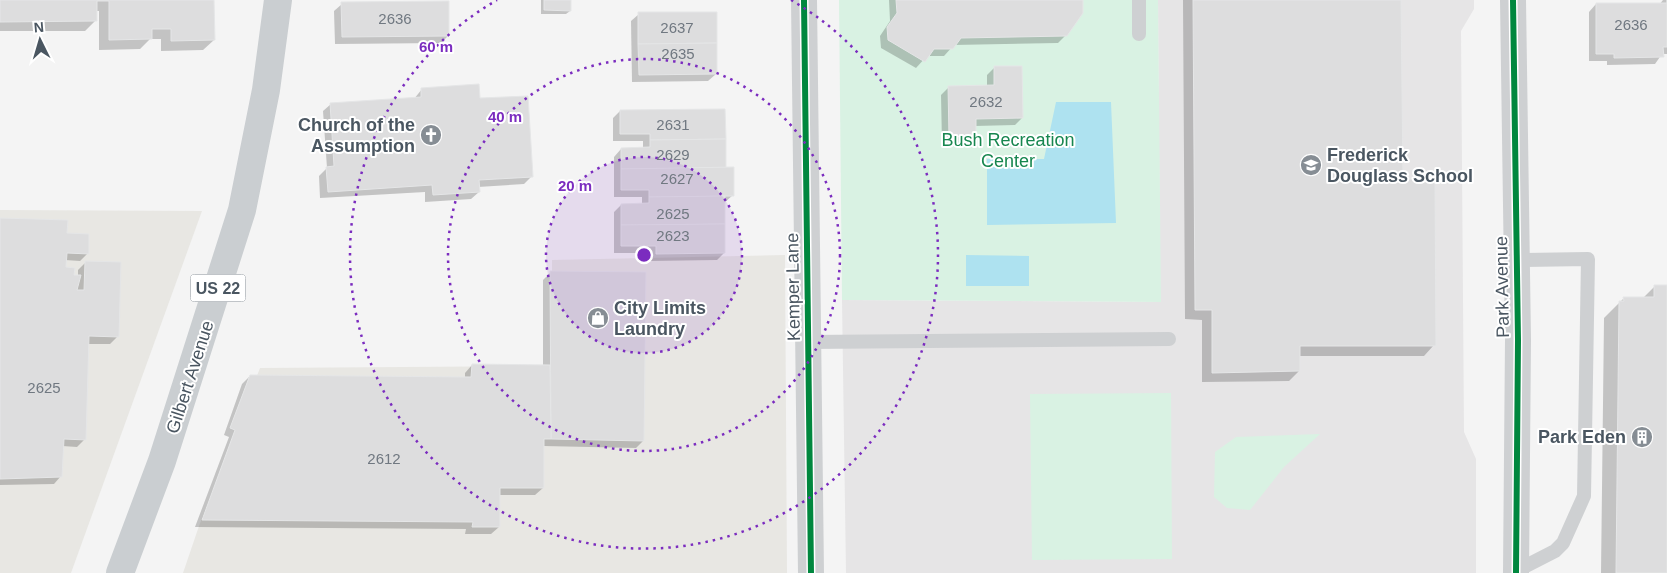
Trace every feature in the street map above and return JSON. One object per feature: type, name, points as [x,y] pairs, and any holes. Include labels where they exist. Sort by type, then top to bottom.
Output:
[{"type":"main road","name":"Gilbert Avenue","points":[[120,573],[162,461],[242,210],[266,90],[278,0]]},
{"type":"street","name":"Kemper Lane","points":[[804,0],[811,573]]},
{"type":"street","name":"Park Avenue","points":[[1513,0],[1516,260],[1516,572]]},
{"type":"lane","points":[[1139,0],[1139,34]]},
{"type":"lane","points":[[1516,260],[1588,259],[1584,496],[1563,543],[1555,551],[1516,572]]},
{"type":"lane","points":[[808,342],[1169,339]]},
{"type":"shaded area","name":"Frederick Douglass School","points":[[1158,0],[1474,0],[1474,9],[1461,31],[1464,432],[1476,459],[1476,573],[846,573],[842,300],[1160,302]]},
{"type":"shaded area","points":[[0,210],[202,211],[71,573],[0,573]]},
{"type":"shaded area","points":[[785,255],[787,573],[183,573],[199,526],[260,368],[552,366],[552,260]]},
{"type":"green space","name":"Bush Recreation Center","points":[[839,0],[1158,0],[1161,302],[842,300]]},
{"type":"green space","points":[[1171,393],[1172,559],[1032,560],[1030,394]]},
{"type":"green space","points":[[1320,434],[1284,467],[1250,510],[1227,508],[1214,497],[1215,452],[1236,437]]},
{"type":"water","points":[[1056,102],[1111,102],[1116,223],[987,225],[987,159],[1044,159]]},
{"type":"water","points":[[966,255],[1029,256],[1029,286],[966,286]]},
{"type":"building","points":[[0,0],[214,0],[215,40],[171,41],[171,29],[152,29],[152,39],[109,40],[109,1],[97,1],[97,21],[0,22]]},
{"type":"building","points":[[544,0],[571,0],[571,11],[544,10]]},
{"type":"building","points":[[896,0],[1083,0],[1083,13],[1067,36],[961,38],[953,49],[934,49],[925,62],[888,40],[887,27],[897,13]]},
{"type":"building","points":[[1193,0],[1401,0],[1403,179],[1435,179],[1436,346],[1300,346],[1300,371],[1212,373],[1212,310],[1195,310]]},
{"type":"building","points":[[449,1],[449,36],[342,37],[341,2]]},
{"type":"building","points":[[1596,3],[1667,3],[1667,47],[1663,47],[1664,57],[1614,58],[1614,54],[1596,54]]},
{"type":"building","points":[[638,12],[717,12],[717,43],[638,44]]},
{"type":"building","points":[[717,43],[717,74],[639,75],[638,44]]},
{"type":"building","points":[[994,66],[1022,66],[1023,118],[976,119],[976,136],[949,137],[948,86],[994,85]]},
{"type":"building","name":"Church of the Assumption","points":[[479,84],[480,98],[528,96],[533,177],[479,180],[480,192],[433,195],[432,185],[328,192],[326,167],[334,166],[330,103],[421,97],[421,88]]},
{"type":"building","points":[[725,109],[726,139],[650,140],[650,134],[620,134],[620,110]]},
{"type":"building","points":[[726,139],[726,168],[621,169],[621,148],[650,147],[650,140]]},
{"type":"building","points":[[734,167],[734,196],[649,197],[649,190],[621,190],[621,169]]},
{"type":"building","points":[[725,196],[725,224],[621,225],[621,204],[649,203],[649,197]]},
{"type":"building","points":[[0,218],[68,220],[67,233],[89,234],[89,254],[67,253],[66,267],[75,268],[74,275],[81,275],[77,290],[84,290],[85,261],[121,262],[119,337],[89,336],[86,440],[64,439],[62,477],[0,479]]},
{"type":"building","points":[[725,224],[725,253],[656,254],[656,246],[621,246],[621,225]]},
{"type":"building","name":"City Limits Laundry","points":[[550,271],[646,272],[644,441],[551,439]]},
{"type":"building","name":"Park Eden","points":[[1654,285],[1667,285],[1667,573],[1616,573],[1619,301],[1624,301],[1623,297],[1654,297]]},
{"type":"building","points":[[472,364],[550,365],[551,439],[544,439],[544,488],[500,488],[500,527],[472,527],[473,522],[202,520],[235,430],[230,428],[250,375],[471,377]]},
{"type":"cycle path","points":[[804,0],[811,573]]},
{"type":"cycle path","points":[[1513,0],[1518,340],[1516,573]]},
{"type":"place","name":"Church of the Assumption","points":[[431,135]]},
{"type":"place","name":"Frederick Douglass School","points":[[1311,165]]},
{"type":"place","name":"City Limits Laundry","points":[[598,318]]},
{"type":"place","name":"Park Eden","points":[[1642,437]]}]
